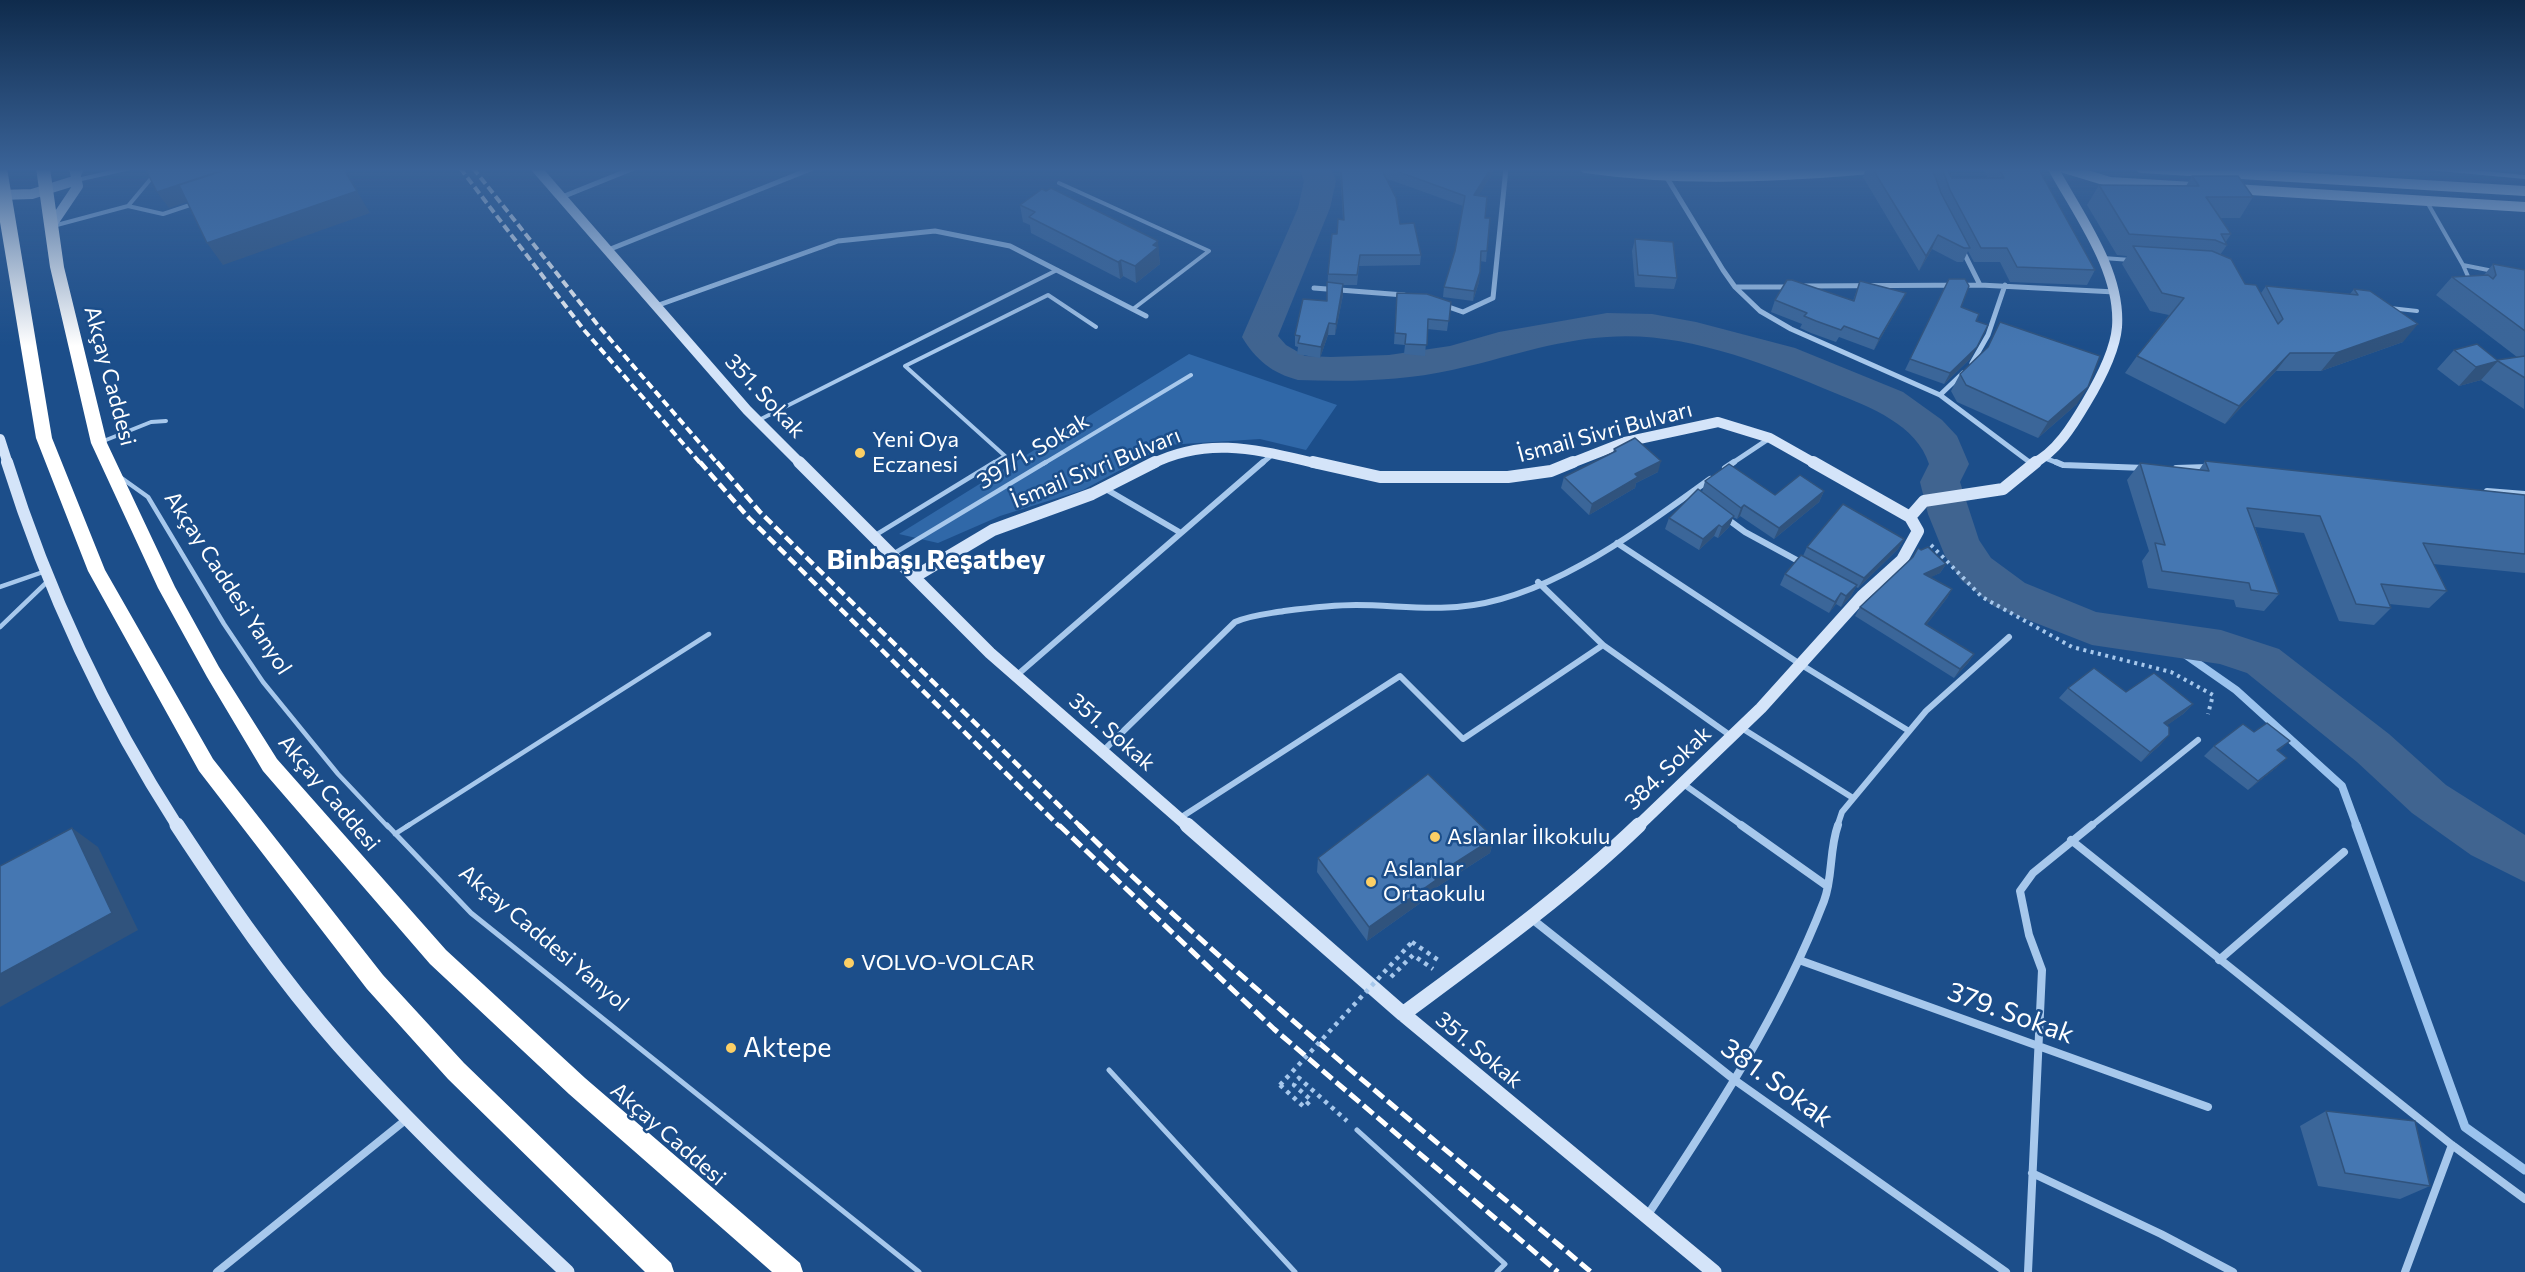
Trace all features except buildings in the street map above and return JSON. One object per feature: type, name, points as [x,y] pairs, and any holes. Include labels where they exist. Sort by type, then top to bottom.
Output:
[{"type":"highway","points":[[7,227],[44,438],[97,571],[206,765],[375,982],[456,1071],[662,1272]]},
{"type":"highway","name":"Akçay Caddesi","points":[[51,227],[57,267],[99,443],[166,588],[213,672],[270,765],[438,957],[577,1086],[791,1272]]},
{"type":"main road","name":"351. Sokak","points":[[588,227],[757,421],[1016,676],[1377,992],[1714,1272]]},
{"type":"main road","points":[[1918,531],[1910,517],[1924,501],[2002,489],[2032,464],[2045,458],[2074,423],[2101,377],[2118,329],[2115,292],[2085,227]]},
{"type":"main road","name":"İsmail Sivri Bulvarı","points":[[914,577],[993,530],[1104,488],[1174,453],[1197,448],[1244,447],[1380,477],[1508,477],[1551,471],[1625,442],[1718,422],[1770,438],[1910,517]]},
{"type":"main road","points":[[1,445],[24,517],[84,661],[118,729],[206,869],[272,961],[338,1044],[409,1118],[567,1272]]},
{"type":"main road","name":"384. Sokak","points":[[1403,1014],[1531,918],[1609,854],[1736,732],[1800,664],[1857,593],[1902,560],[1918,531]]},
{"type":"street","points":[[608,250],[665,227]]},
{"type":"street","points":[[1435,302],[1463,312],[1493,298],[1500,227]]},
{"type":"street","points":[[1697,227],[1735,287],[1760,311],[1791,329],[1877,365],[1940,395],[2032,464]]},
{"type":"street","points":[[656,306],[838,241],[935,231],[1010,246],[1146,316]]},
{"type":"street","points":[[1960,245],[1980,285]]},
{"type":"street","points":[[1735,287],[2005,285],[2115,292]]},
{"type":"street","points":[[1940,395],[1975,361],[1989,335],[2005,285]]},
{"type":"street","points":[[1314,288],[1416,296]]},
{"type":"street","points":[[1103,752],[1235,622],[1249,616],[1351,605],[1443,606],[1485,603],[1539,582],[1617,543],[1770,438]]},
{"type":"street","points":[[1016,676],[1274,453]]},
{"type":"street","points":[[2045,458],[2063,465],[2156,468]]},
{"type":"street","points":[[2167,468],[2211,467]]},
{"type":"street","points":[[1104,488],[1181,533]]},
{"type":"street","points":[[2481,490],[2525,494]]},
{"type":"street","points":[[1692,492],[1701,499]]},
{"type":"street","points":[[1719,512],[1745,532],[1813,569]]},
{"type":"street","points":[[1617,543],[1800,664],[1909,731]]},
{"type":"street","points":[[1539,582],[1603,645],[1736,732],[1853,798]]},
{"type":"street","points":[[1647,1216],[1736,1081],[1799,960],[1825,898],[1833,839],[1842,812],[1926,711],[2009,637]]},
{"type":"street","points":[[1179,818],[1400,676],[1463,739],[1603,645]]},
{"type":"street","points":[[2028,1272],[2042,970],[2029,935],[2020,891],[2033,873],[2071,840],[2198,740]]},
{"type":"street","points":[[1682,783],[1827,886]]},
{"type":"street","points":[[2071,840],[2452,1145],[2525,1198]]},
{"type":"street","points":[[2219,960],[2344,852]]},
{"type":"street","name":"381. Sokak","points":[[1531,918],[1736,1081],[2006,1272]]},
{"type":"street","name":"379. Sokak","points":[[1799,960],[2208,1107]]},
{"type":"street","points":[[217,1272],[409,1118]]},
{"type":"street","points":[[2405,1272],[2452,1145]]},
{"type":"street","points":[[2032,1173],[2161,1234],[2233,1272]]},
{"type":"lane","points":[[1133,309],[1209,251],[1157,227]]},
{"type":"lane","points":[[2440,227],[2463,265],[2472,285]]},
{"type":"lane","points":[[2101,258],[2134,260]]},
{"type":"lane","points":[[2463,265],[2504,273]]},
{"type":"lane","points":[[757,421],[1057,270]]},
{"type":"lane","points":[[874,536],[1005,456],[905,366],[1048,295],[1096,327]]},
{"type":"lane","points":[[2383,307],[2417,311]]},
{"type":"lane","name":"397/1. Sokak","points":[[893,554],[1191,375]]},
{"type":"lane","points":[[99,443],[151,422],[166,421]]},
{"type":"lane","name":"Akçay Caddesi Yanyol","points":[[111,471],[148,497],[224,624],[263,682],[338,774],[471,913],[919,1272]]},
{"type":"lane","points":[[0,587],[48,575]]},
{"type":"lane","points":[[0,627],[48,575]]},
{"type":"lane","points":[[395,834],[709,633]]},
{"type":"lane","points":[[1109,1070],[1295,1272]]},
{"type":"lane","points":[[1357,1130],[1505,1264],[1497,1272]]},
{"type":"path","points":[[1918,531],[1982,597],[2072,647],[2171,672],[2213,695],[2208,714]]},
{"type":"path","points":[[1357,1130],[1299,1078],[1294,1085],[1311,1100],[1304,1107],[1280,1085],[1412,942],[1441,962],[1432,969],[1413,955],[1377,992]]},
{"type":"shaded area","points":[[1189,354],[1337,405],[1306,450],[1260,439],[1167,445],[1083,490],[1000,516],[938,543],[899,534]]},
{"type":"waterway","points":[[1305,227],[1260,337],[1273,354],[1298,368],[1389,367],[1451,358],[1499,344],[1607,325],[1652,326],[1696,334],[1782,357],[1890,401],[1928,429],[1943,446],[1949,464],[1940,482],[1948,514],[1960,545],[1976,569],[2010,595],[2092,628],[2221,647],[2263,661],[2373,748],[2429,799],[2488,840],[2525,860]]},
{"type":"waterway","points":[[2163,639],[2236,690],[2342,786],[2357,827]]},
{"type":"waterway","points":[[2356,825],[2465,1127],[2525,1170]]},
{"type":"railway","points":[[505,227],[584,330],[701,464]]},
{"type":"railway","points":[[520,227],[597,324],[718,464]]},
{"type":"railway","points":[[700,462],[749,518],[1060,827]]},
{"type":"railway","points":[[717,462],[760,512],[1081,827]]},
{"type":"railway","points":[[1059,825],[1274,1029],[1558,1272]]},
{"type":"railway","points":[[1079,825],[1140,884],[1267,998],[1591,1272]]},
{"type":"place","name":"Yeni Oya Eczanesi","points":[[860,453]]},
{"type":"place","name":"Aslanlar İlkokulu","points":[[1435,837]]},
{"type":"place","name":"Aslanlar Ortaokulu","points":[[1371,882]]},
{"type":"place","name":"VOLVO-VOLCAR","points":[[849,963]]},
{"type":"place","name":"Aktepe","points":[[731,1048]]},
{"type":"district","name":"Binbaşı Reşatbey","points":[[936,560]]}]
